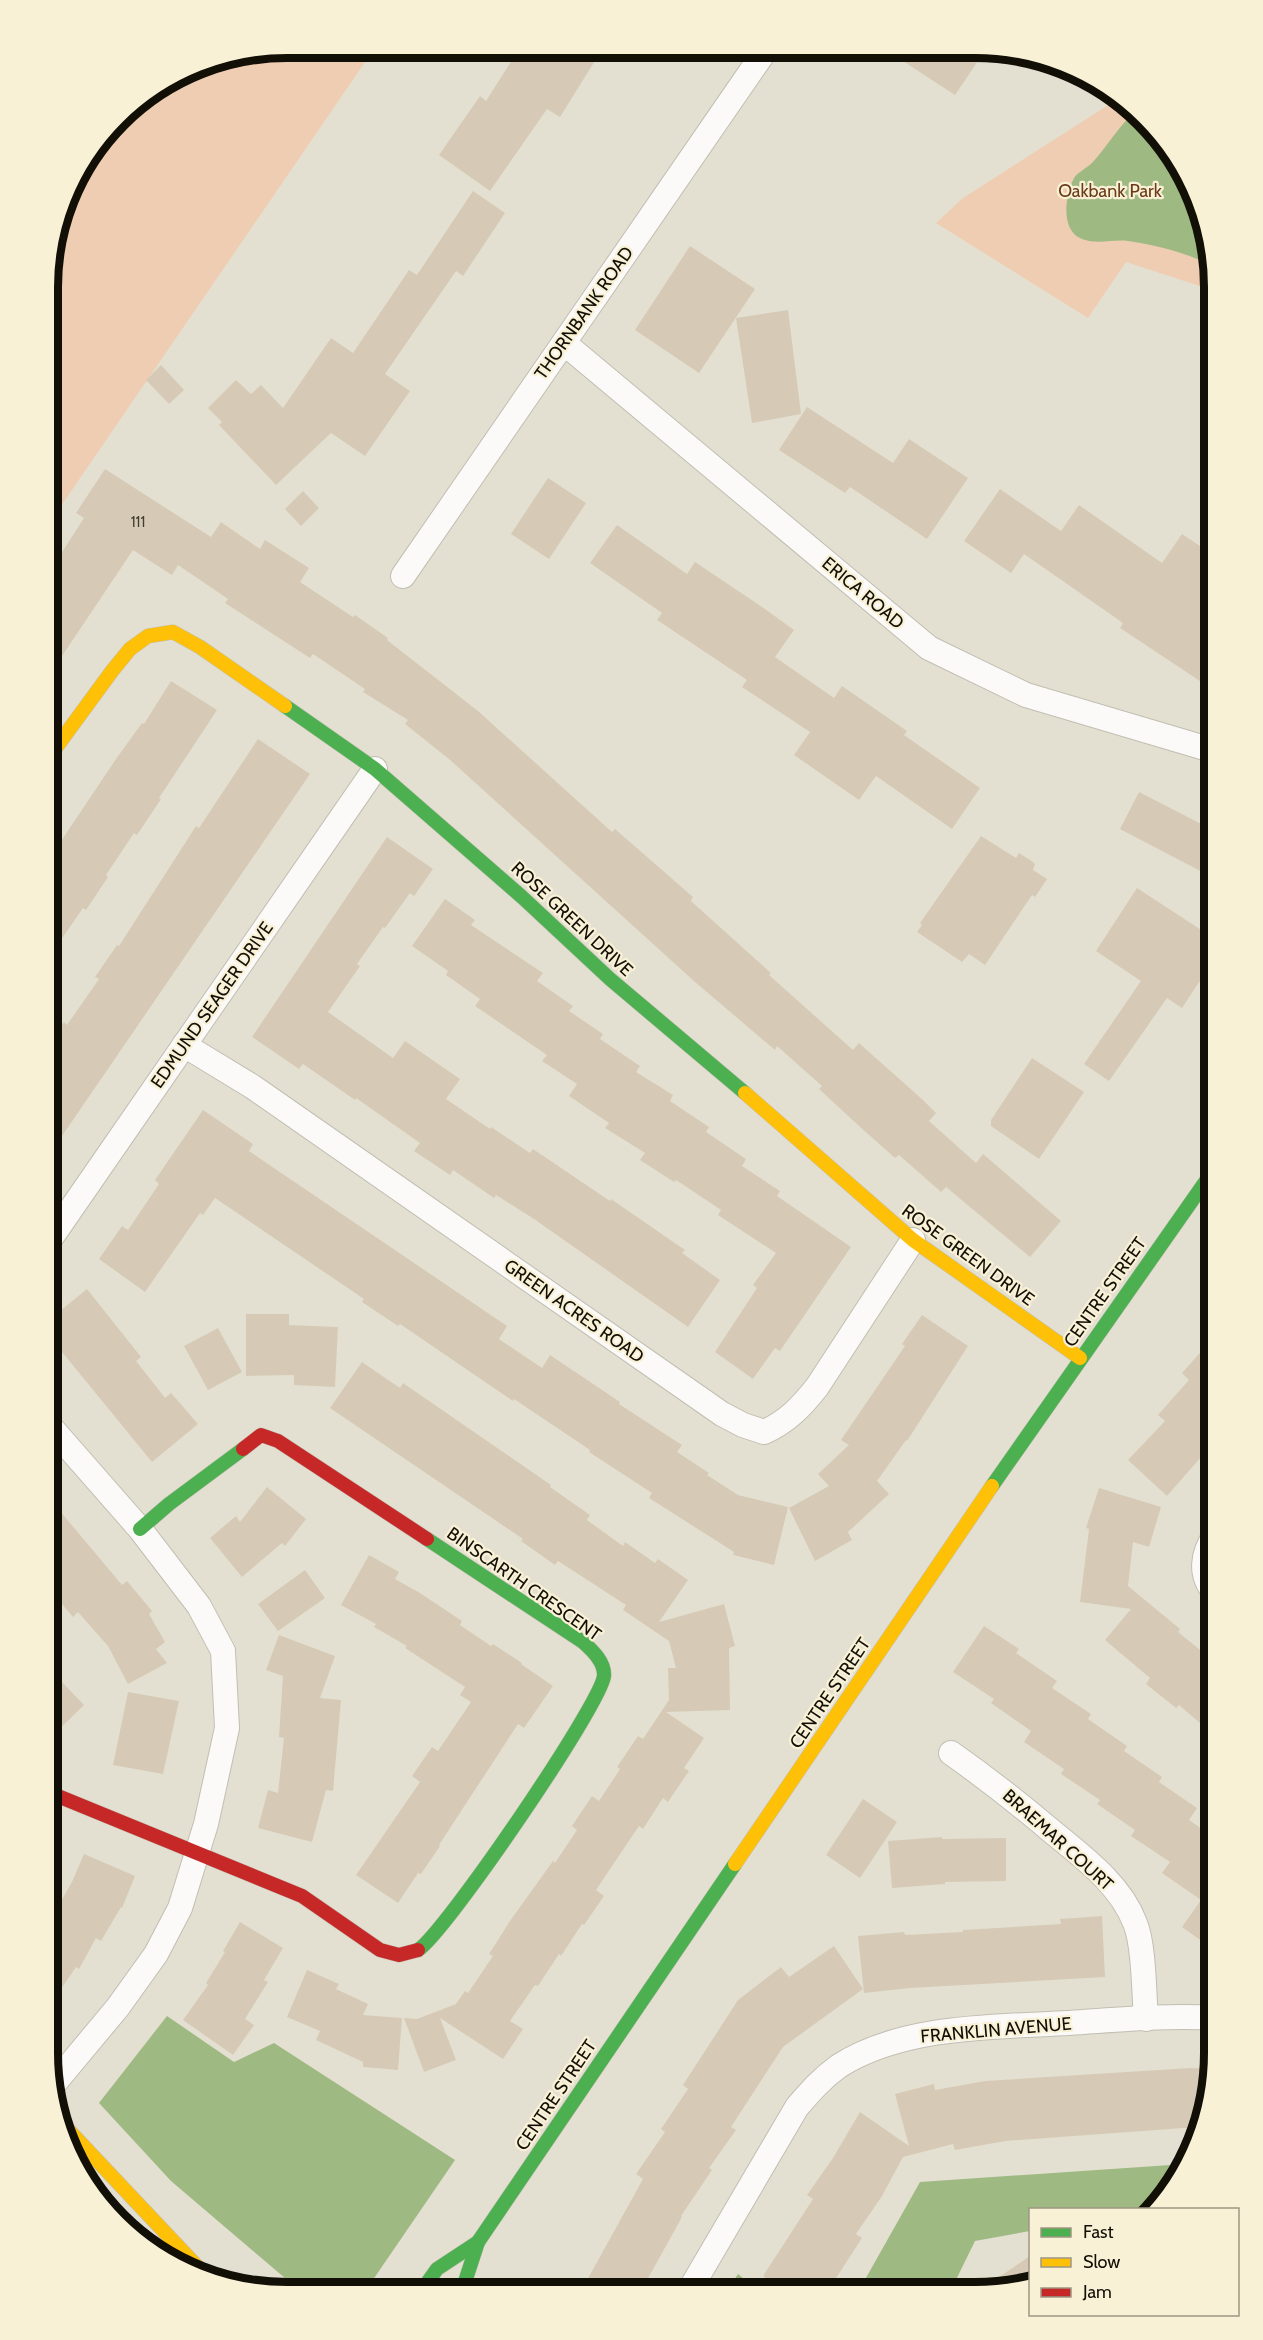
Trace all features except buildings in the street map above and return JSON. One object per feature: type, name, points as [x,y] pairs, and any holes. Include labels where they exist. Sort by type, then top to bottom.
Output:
[{"type":"street","name":"THORNBANK ROAD","points":[[403,576],[760,58]]},
{"type":"street","name":"ERICA ROAD","points":[[564,343],[929,648],[1026,695],[1204,748]]},
{"type":"street","name":"ROSE GREEN DRIVE","points":[[58,746],[130,649],[148,636],[173,632],[200,647],[375,769],[505,881],[610,979],[724,1074],[914,1240],[1080,1358]]},
{"type":"street","name":"EDMUND SEAGER DRIVE","points":[[58,1228],[375,769]]},
{"type":"street","name":"GREEN ACRES ROAD","points":[[184,1045],[262,1094],[722,1414],[743,1425],[765,1432],[776,1427],[798,1410],[817,1387],[914,1240]]},
{"type":"street","name":"CENTRE STREET","points":[[465,2282],[478,2242],[1080,1358],[1204,1183]]},
{"type":"street","points":[[58,1435],[140,1529],[199,1606],[223,1651],[227,1728],[206,1824],[180,1908],[156,1954],[118,2007],[60,2077]]},
{"type":"street","name":"BINSCARTH CRESCENT","points":[[140,1529],[169,1504],[261,1435],[278,1441],[563,1629],[590,1648],[602,1663],[604,1677],[598,1694],[572,1737],[454,1908],[425,1947],[411,1954],[393,1956],[380,1950],[302,1896],[196,1851]]},
{"type":"street","name":"BRAEMAR COURT","points":[[951,1753],[994,1783],[1073,1849],[1099,1872],[1125,1903],[1136,1924],[1146,2019]]},
{"type":"street","points":[[58,1796],[196,1851]]},
{"type":"street","name":"FRANKLIN AVENUE","points":[[694,2282],[797,2107],[815,2085],[840,2066],[869,2052],[913,2037],[974,2029],[1146,2019],[1204,2018]]},
{"type":"street","points":[[75,2137],[191,2260]]},
{"type":"street","name":"CENTRE STREET","points":[[428,2282],[437,2269],[478,2242]]},
{"type":"green space","points":[[368,58],[58,510],[60,258],[66,228],[76,200],[97,160],[115,137],[148,106],[173,89],[200,76],[228,66],[258,60]]},
{"type":"green space","name":"Oakbank Park","points":[[1111,103],[1148,137],[1166,160],[1181,186],[1197,228],[1203,258],[1204,287],[1126,262],[1088,318],[936,223],[963,198]]},
{"type":"shaded area","points":[[1129,118],[1148,137],[1174,173],[1197,228],[1203,262],[1148,244],[1088,241],[1075,235],[1070,228],[1066,212],[1068,194],[1074,178],[1092,163]]},
{"type":"shaded area","points":[[167,2016],[234,2062],[274,2043],[455,2160],[371,2282],[290,2282],[171,2181],[99,2103]]},
{"type":"shaded area","points":[[1175,2165],[1143,2208],[1029,2208],[1029,2231],[975,2241],[955,2282],[864,2282],[920,2182]]},
{"type":"shaded area","points":[[738,2274],[748,2282],[733,2282]]},
{"type":"traffic: fast","points":[[285,706],[375,769],[522,897],[610,979],[745,1093]]},
{"type":"traffic: fast","points":[[992,1486],[1204,1184]]},
{"type":"traffic: fast","points":[[140,1529],[169,1504],[243,1449]]},
{"type":"traffic: fast","points":[[418,1950],[434,1935],[458,1904],[520,1818],[577,1729],[596,1696],[604,1676],[600,1661],[583,1642],[427,1539]]},
{"type":"traffic: fast","points":[[465,2282],[478,2242],[735,1864]]},
{"type":"traffic: fast","points":[[428,2282],[437,2269],[478,2242]]},
{"type":"traffic: slow","points":[[58,745],[130,649],[148,636],[173,632],[200,647],[285,706]]},
{"type":"traffic: slow","points":[[745,1093],[913,1240],[1080,1358]]},
{"type":"traffic: slow","points":[[735,1864],[992,1486]]},
{"type":"traffic: slow","points":[[75,2137],[191,2260]]},
{"type":"traffic: jam","points":[[243,1449],[261,1435],[278,1441],[427,1539]]},
{"type":"traffic: jam","points":[[58,1796],[302,1896],[380,1950],[399,1955],[418,1950]]}]
